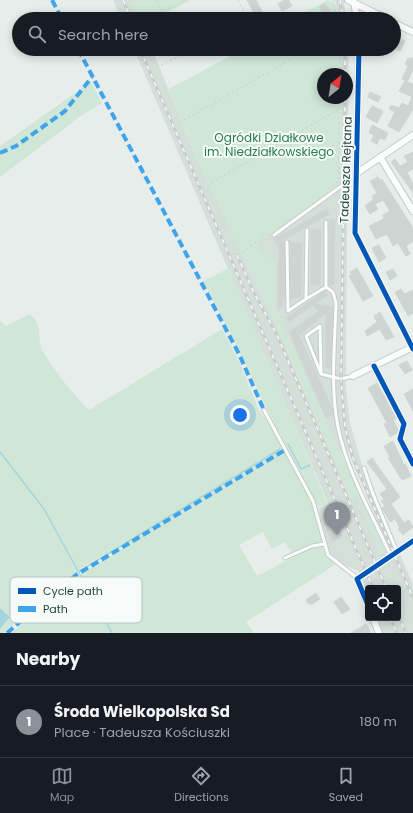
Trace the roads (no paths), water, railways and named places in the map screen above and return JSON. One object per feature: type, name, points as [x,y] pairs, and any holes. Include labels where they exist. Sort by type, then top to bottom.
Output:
[{"type":"street","points":[[348,0],[373,12]]},
{"type":"street","points":[[354,2],[356,12]]},
{"type":"street","points":[[401,26],[413,32]]},
{"type":"street","name":"Tadeusza Rejtana","points":[[359,56],[355,233],[413,348]]},
{"type":"street","points":[[357,173],[413,135]]},
{"type":"street","points":[[380,157],[413,211]]},
{"type":"street","points":[[353,376],[413,348]]},
{"type":"street","points":[[374,366],[404,424],[400,439],[413,464]]},
{"type":"street","points":[[365,598],[357,578],[413,541]]},
{"type":"street","points":[[374,621],[379,633]]},
{"type":"lane","points":[[274,235],[344,184],[356,184]]},
{"type":"lane","points":[[326,222],[326,287]]},
{"type":"lane","points":[[306,230],[306,299]]},
{"type":"lane","points":[[287,242],[288,311],[326,287]]},
{"type":"lane","points":[[326,287],[333,292],[336,303],[334,377],[337,425],[340,438],[349,464],[394,554]]},
{"type":"lane","points":[[320,326],[320,350],[321,374],[306,336],[320,326]]},
{"type":"lane","points":[[321,374],[341,379],[353,376]]},
{"type":"lane","points":[[264,410],[313,501],[328,555],[357,578]]},
{"type":"lane","points":[[364,468],[394,554]]},
{"type":"lane","points":[[285,558],[312,546],[324,544]]},
{"type":"water","points":[[0,608],[10,617],[0,629]]},
{"type":"waterway","points":[[288,444],[301,469],[310,465]]},
{"type":"waterway","points":[[78,572],[280,449]]},
{"type":"waterway","points":[[0,452],[44,509],[81,577]]},
{"type":"waterway","points":[[107,623],[112,633]]},
{"type":"railway","points":[[123,0],[128,12]]},
{"type":"railway","points":[[340,0],[342,12]]},
{"type":"railway","points":[[143,56],[372,585]]},
{"type":"railway","points":[[345,56],[345,68]]},
{"type":"railway","points":[[345,104],[341,379],[345,428],[353,458],[413,598]]},
{"type":"railway","points":[[237,255],[254,293],[277,335],[385,585]]},
{"type":"railway","points":[[391,621],[397,633]]},
{"type":"railway","points":[[401,621],[406,633]]},
{"type":"place","name":"Środa Wielkopolska Sd","points":[[337,535]]},
{"type":"park label","name":"Ogródki Działkowe im. Niedziałkowskiego","points":[[269,145]]}]
